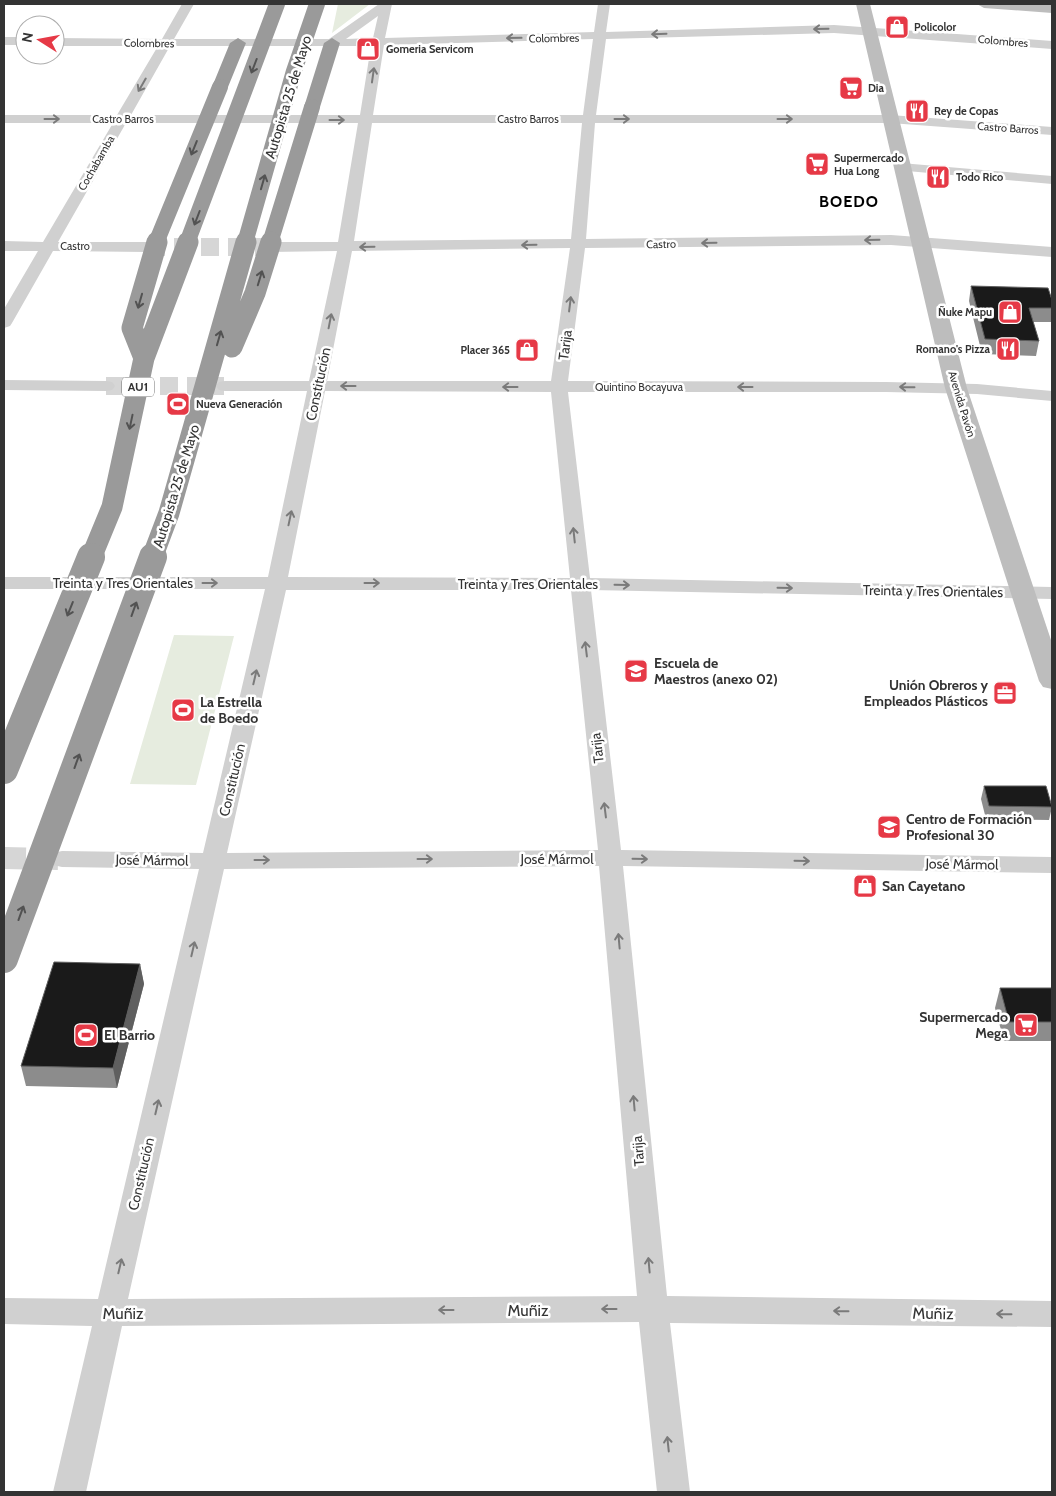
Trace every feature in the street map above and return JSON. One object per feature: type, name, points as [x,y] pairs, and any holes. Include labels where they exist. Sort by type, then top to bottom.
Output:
[{"type":"highway","name":"AU1","points":[[4,770],[112,507],[144,358],[277,4]]},
{"type":"highway","name":"Autopista 25 de Mayo","points":[[4,959],[169,513],[294,71],[317,4]]},
{"type":"highway","points":[[187,452],[255,293],[332,42]]},
{"type":"highway","points":[[144,358],[132,328],[159,234],[238,43]]},
{"type":"main road","name":"Avenida Pavón","points":[[863,4],[956,388],[1052,681]]},
{"type":"main road","points":[[984,4],[1052,9]]},
{"type":"street","name":"Cochabamba","points":[[4,323],[188,4]]},
{"type":"street","name":"Constitución","points":[[69,1492],[276,583],[345,248],[378,42],[386,4]]},
{"type":"street","name":"Constitución","points":[[332,42],[386,4]]},
{"type":"street","name":"Tarija","points":[[604,4],[598,36],[589,119],[578,245],[559,387],[610,858],[653,1309],[673,1492]]},
{"type":"street","name":"Colombres","points":[[65,42],[378,42],[821,29],[870,30],[1052,45]]},
{"type":"street","name":"Castro Barros","points":[[4,119],[890,119],[1052,131]]},
{"type":"street","points":[[901,167],[1052,180]]},
{"type":"street","name":"Castro","points":[[270,247],[345,248],[920,241],[1052,252]]},
{"type":"street","name":"Castro","points":[[4,246],[147,246]]},
{"type":"street","points":[[4,385],[106,386]]},
{"type":"street","name":"Quintino Bocayuva","points":[[225,386],[956,388],[1052,396]]},
{"type":"street","name":"Treinta y Tres Orientales","points":[[4,583],[579,584],[1052,593]]},
{"type":"street","name":"José Mármol","points":[[62,859],[214,861],[610,858],[1052,865]]},
{"type":"street","name":"Muñiz","points":[[4,1311],[109,1313],[653,1309],[1052,1314]]},
{"type":"shaded area","points":[[338,4],[370,4],[332,33]]},
{"type":"shaded area","name":"La Estrella de Boedo","points":[[174,635],[234,636],[196,785],[130,784]]},
{"type":"building","points":[[971,286],[1048,288],[1052,300],[1052,308],[1029,308],[1039,341],[985,339]]},
{"type":"building","points":[[984,786],[1046,786],[1052,807],[989,806]]},
{"type":"building","name":"El Barrio","points":[[54,962],[140,964],[113,1068],[21,1066]]},
{"type":"building","points":[[1000,988],[1052,988],[1052,1022],[1009,1022]]},
{"type":"tunnel","points":[[147,247],[270,247]]},
{"type":"tunnel","points":[[106,386],[224,386]]},
{"type":"tunnel","points":[[4,858],[58,859]]},
{"type":"place","name":"Policolor","points":[[897,27]]},
{"type":"place","name":"Gomeria Servicom","points":[[368,49]]},
{"type":"place","name":"Dia","points":[[851,88]]},
{"type":"place","name":"Rey de Copas","points":[[917,111]]},
{"type":"place","name":"Supermercado Hua Long","points":[[817,164]]},
{"type":"place","name":"Todo Rico","points":[[938,177]]},
{"type":"place","name":"Ñuke Mapu","points":[[1010,312]]},
{"type":"place","name":"Romano's Pizza","points":[[1008,349]]},
{"type":"place","name":"Placer 365","points":[[527,350]]},
{"type":"place","name":"Nueva Generación","points":[[178,404]]},
{"type":"place","name":"Escuela de Maestros (anexo 02)","points":[[636,671]]},
{"type":"place","name":"Unión Obreros y Empleados Plásticos","points":[[1005,693]]},
{"type":"place","name":"La Estrella de Boedo","points":[[183,710]]},
{"type":"place","name":"Centro de Formación Profesional 30","points":[[889,827]]},
{"type":"place","name":"San Cayetano","points":[[865,886]]},
{"type":"place","name":"Supermercado Mega","points":[[1026,1025]]},
{"type":"place","name":"El Barrio","points":[[86,1035]]},
{"type":"district","name":"BOEDO","points":[[849,201]]}]
